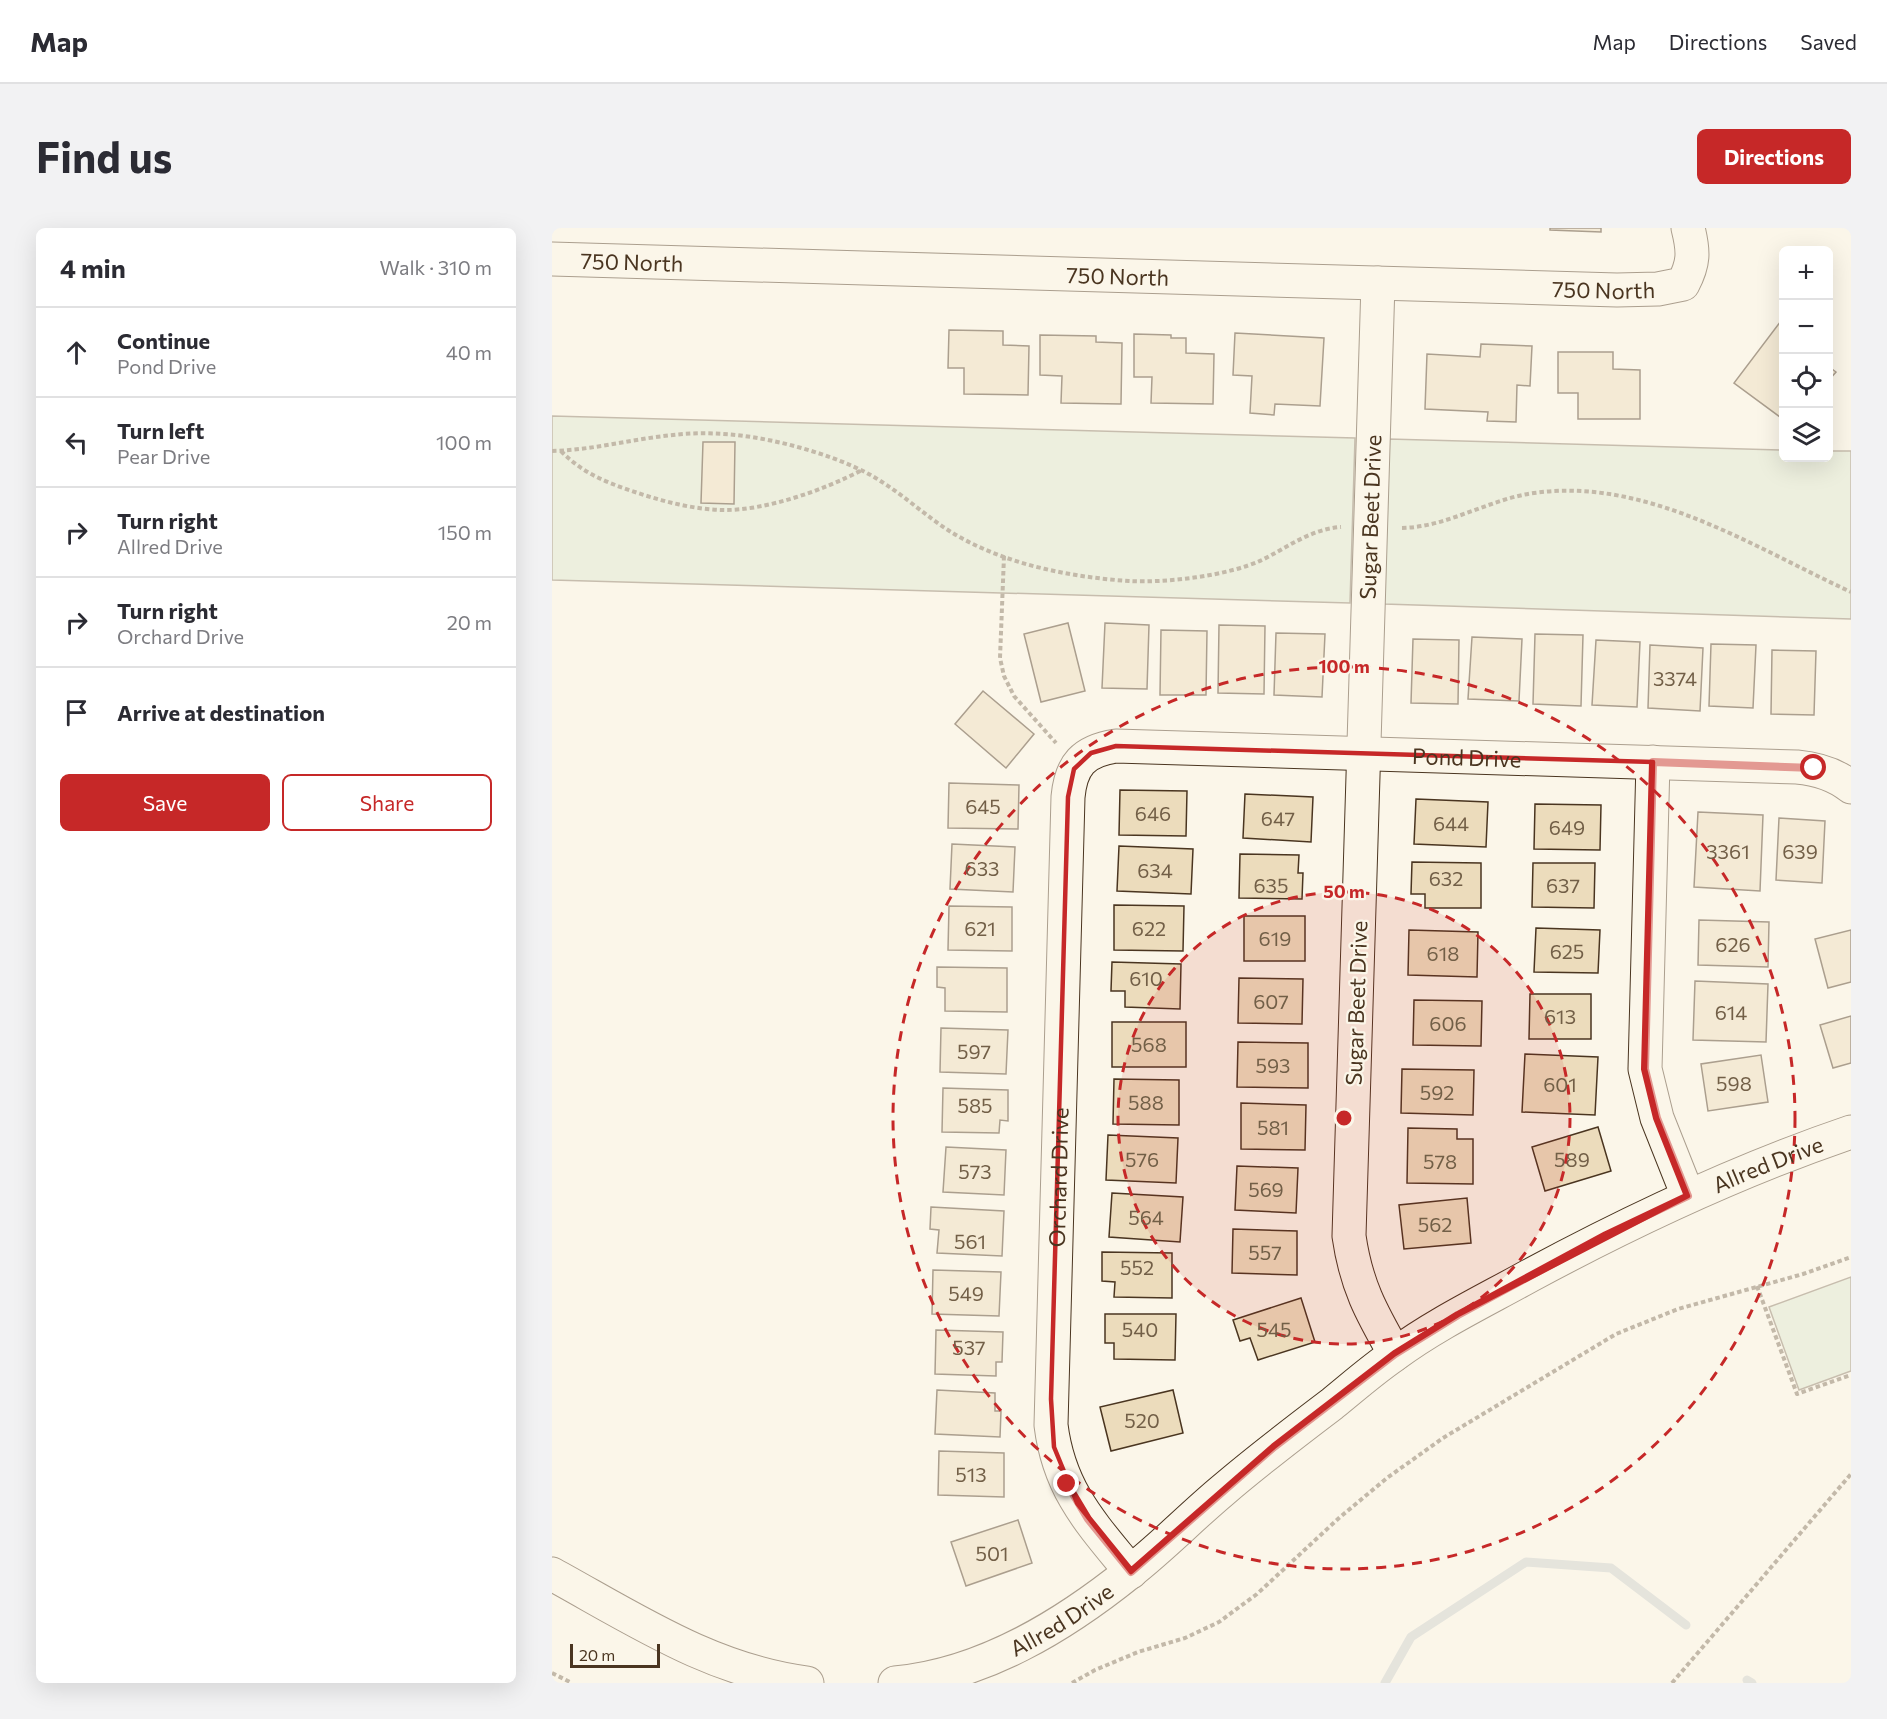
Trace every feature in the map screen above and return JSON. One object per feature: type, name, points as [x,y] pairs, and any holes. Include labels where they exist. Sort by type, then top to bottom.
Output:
[{"type":"street","name":"750 North","points":[[552,259],[1617,290],[1658,289],[1683,284],[1692,267],[1692,243],[1688,228]]},
{"type":"street","name":"Sugar Beet Drive","points":[[1378,283],[1349,1236],[1357,1280],[1395,1354]]},
{"type":"street","name":"Pond Drive","points":[[1071,754],[1091,753],[1103,748],[1116,747],[1814,768],[1830,773],[1851,788]]},
{"type":"street","name":"Orchard Drive","points":[[1071,754],[1051,1425],[1059,1466],[1072,1493],[1088,1519],[1131,1572]]},
{"type":"street","points":[[1653,762],[1645,1069],[1657,1118],[1688,1196]]},
{"type":"street","name":"Allred Drive","points":[[895,1683],[942,1674],[978,1663],[1015,1647],[1084,1607],[1131,1572],[1274,1447],[1395,1354],[1458,1315],[1606,1235],[1688,1196],[1751,1169],[1851,1132]]},
{"type":"street","points":[[552,1574],[676,1643],[712,1659],[749,1672],[807,1683]]},
{"type":"path","points":[[552,451],[586,449],[673,435],[741,435],[824,455],[862,470],[884,483],[952,533],[1004,556],[1026,564],[1083,576],[1131,581],[1180,579],[1225,572],[1261,561],[1318,531],[1347,527]]},
{"type":"path","points":[[560,451],[574,465],[603,481],[662,501],[696,508],[723,510],[752,507],[795,497],[838,483],[862,470]]},
{"type":"path","points":[[1398,528],[1418,528],[1495,502],[1534,493],[1609,494],[1657,505],[1711,523],[1851,592]]},
{"type":"path","points":[[1004,556],[1000,658],[1004,676],[1014,696],[1071,754]]},
{"type":"path","points":[[1072,1683],[1106,1665],[1138,1652],[1185,1638],[1219,1622],[1257,1594],[1339,1518],[1387,1478],[1443,1438],[1616,1334],[1678,1309],[1803,1274],[1851,1257]]},
{"type":"path","points":[[1757,1286],[1797,1394],[1851,1375]]},
{"type":"path","points":[[1672,1683],[1851,1474]]},
{"type":"path","points":[[552,1673],[572,1683]]},
{"type":"highlighted area","points":[[1116,746],[1653,762],[1645,1069],[1657,1118],[1688,1196],[1458,1315],[1395,1354],[1274,1447],[1131,1572],[1077,1503],[1054,1447],[1051,1399],[1068,797],[1074,769],[1091,753]]},
{"type":"green space","points":[[552,416],[1355,438],[1350,603],[552,580]]},
{"type":"green space","points":[[1388,439],[1779,450],[1779,462],[1833,462],[1833,451],[1851,451],[1851,619],[1384,604]]},
{"type":"green space","points":[[1851,1277],[1851,1371],[1799,1390],[1769,1307]]},
{"type":"building","points":[[1550,228],[1601,228],[1601,232],[1550,230]]},
{"type":"building","points":[[1779,324],[1779,416],[1734,383]]},
{"type":"building","points":[[949,330],[1003,331],[1003,345],[1029,346],[1028,395],[964,394],[964,368],[948,368]]},
{"type":"building","points":[[1235,333],[1324,338],[1320,406],[1275,404],[1274,415],[1250,413],[1252,376],[1233,375]]},
{"type":"building","points":[[1134,334],[1171,335],[1171,338],[1186,338],[1186,353],[1214,354],[1213,404],[1151,403],[1152,377],[1134,377]]},
{"type":"building","points":[[1040,335],[1096,336],[1096,342],[1122,343],[1121,404],[1061,403],[1062,376],[1040,375]]},
{"type":"building","points":[[1481,344],[1532,346],[1530,386],[1517,385],[1516,422],[1487,421],[1488,412],[1425,409],[1427,354],[1480,357]]},
{"type":"building","points":[[1558,352],[1613,352],[1613,369],[1640,370],[1640,419],[1578,419],[1578,393],[1558,393]]},
{"type":"building","points":[[703,442],[735,442],[734,504],[701,503]]},
{"type":"building","points":[[1068,623],[1085,691],[1041,702],[1024,634]]},
{"type":"building","points":[[1105,623],[1149,625],[1147,689],[1102,688]]},
{"type":"building","points":[[1219,625],[1265,626],[1264,694],[1218,693]]},
{"type":"building","points":[[1161,630],[1207,631],[1206,695],[1160,695]]},
{"type":"building","points":[[1276,633],[1325,634],[1322,697],[1274,695]]},
{"type":"building","points":[[1535,634],[1583,635],[1581,706],[1533,704]]},
{"type":"building","points":[[1472,637],[1522,639],[1519,701],[1468,699]]},
{"type":"building","points":[[1413,639],[1459,640],[1458,704],[1411,703]]},
{"type":"building","points":[[1596,640],[1640,642],[1637,707],[1592,705]]},
{"type":"building","points":[[1711,644],[1756,645],[1753,708],[1709,706]]},
{"type":"building","points":[[1650,645],[1703,648],[1700,711],[1648,708]]},
{"type":"building","points":[[1772,650],[1816,651],[1814,715],[1771,714]]},
{"type":"building","points":[[983,691],[1034,734],[1006,768],[955,724]]},
{"type":"building","points":[[949,783],[1019,785],[1018,829],[948,828]]},
{"type":"building","points":[[1120,790],[1187,791],[1186,836],[1119,835]]},
{"type":"building","points":[[1245,794],[1313,797],[1311,842],[1243,838]]},
{"type":"building","points":[[1416,799],[1488,802],[1486,847],[1414,844]]},
{"type":"building","points":[[1535,804],[1601,805],[1600,850],[1534,849]]},
{"type":"building","points":[[1698,812],[1763,815],[1760,891],[1694,887]]},
{"type":"building","points":[[1779,818],[1825,821],[1822,883],[1776,880]]},
{"type":"building","points":[[952,844],[1015,847],[1013,892],[950,889]]},
{"type":"building","points":[[1119,846],[1193,849],[1191,894],[1117,891]]},
{"type":"building","points":[[1240,854],[1299,855],[1298,873],[1303,873],[1302,899],[1239,898]]},
{"type":"building","points":[[1412,862],[1481,863],[1481,908],[1425,908],[1425,894],[1411,894]]},
{"type":"building","points":[[1533,863],[1595,863],[1594,908],[1532,907]]},
{"type":"building","points":[[1114,905],[1184,906],[1183,951],[1114,950]]},
{"type":"building","points":[[949,906],[1012,907],[1012,951],[948,950]]},
{"type":"building","points":[[1244,916],[1305,916],[1305,961],[1244,961]]},
{"type":"building","points":[[1699,920],[1769,922],[1768,967],[1698,965]]},
{"type":"building","points":[[1536,928],[1600,930],[1598,973],[1534,972]]},
{"type":"building","points":[[1409,930],[1478,932],[1477,977],[1408,975]]},
{"type":"building","points":[[1851,930],[1851,982],[1828,988],[1815,939]]},
{"type":"building","points":[[1112,962],[1181,964],[1180,1009],[1125,1007],[1125,991],[1111,991]]},
{"type":"building","points":[[937,967],[1007,968],[1007,1012],[945,1011],[945,988],[937,987]]},
{"type":"building","points":[[1239,978],[1303,979],[1302,1024],[1238,1023]]},
{"type":"building","points":[[1695,981],[1768,984],[1766,1042],[1693,1040]]},
{"type":"building","points":[[1530,994],[1591,994],[1591,1039],[1529,1039]]},
{"type":"building","points":[[1414,1000],[1482,1001],[1481,1046],[1413,1045]]},
{"type":"building","points":[[1851,1016],[1851,1063],[1833,1068],[1820,1025]]},
{"type":"building","points":[[1112,1022],[1186,1022],[1186,1067],[1112,1067]]},
{"type":"building","points":[[941,1028],[1008,1030],[1006,1074],[940,1072]]},
{"type":"building","points":[[1238,1042],[1308,1043],[1308,1088],[1237,1087]]},
{"type":"building","points":[[1525,1054],[1598,1057],[1595,1115],[1522,1112]]},
{"type":"building","points":[[1761,1055],[1768,1102],[1708,1111],[1701,1064]]},
{"type":"building","points":[[1402,1069],[1474,1070],[1473,1115],[1401,1113]]},
{"type":"building","points":[[1114,1079],[1179,1080],[1179,1125],[1113,1124]]},
{"type":"building","points":[[943,1088],[1008,1090],[1008,1121],[1000,1120],[999,1133],[942,1132]]},
{"type":"building","points":[[1241,1103],[1306,1105],[1305,1150],[1241,1149]]},
{"type":"building","points":[[1598,1127],[1611,1171],[1545,1191],[1532,1147]]},
{"type":"building","points":[[1408,1128],[1457,1129],[1457,1139],[1473,1139],[1473,1184],[1407,1183]]},
{"type":"building","points":[[1108,1135],[1178,1138],[1176,1183],[1106,1180]]},
{"type":"building","points":[[946,1147],[1006,1150],[1004,1195],[943,1192]]},
{"type":"building","points":[[1237,1166],[1298,1168],[1296,1213],[1235,1210]]},
{"type":"building","points":[[1112,1193],[1183,1197],[1180,1242],[1109,1237]]},
{"type":"building","points":[[1467,1198],[1471,1243],[1404,1249],[1399,1205]]},
{"type":"building","points":[[931,1207],[1004,1211],[1002,1256],[937,1253],[939,1230],[930,1229]]},
{"type":"building","points":[[1233,1229],[1297,1231],[1297,1275],[1232,1273]]},
{"type":"building","points":[[1102,1252],[1172,1253],[1172,1298],[1114,1297],[1115,1282],[1102,1281]]},
{"type":"building","points":[[933,1270],[1001,1272],[999,1316],[932,1314]]},
{"type":"building","points":[[1301,1298],[1315,1342],[1258,1360],[1250,1338],[1240,1341],[1233,1320]]},
{"type":"building","points":[[1105,1314],[1176,1314],[1175,1360],[1114,1359],[1114,1343],[1105,1343]]},
{"type":"building","points":[[936,1330],[1003,1332],[1002,1362],[996,1362],[996,1376],[935,1374]]},
{"type":"building","points":[[937,1390],[995,1393],[995,1411],[1001,1411],[1000,1437],[935,1434]]},
{"type":"building","points":[[1173,1390],[1183,1433],[1111,1451],[1100,1407]]},
{"type":"building","points":[[939,1451],[1004,1453],[1004,1497],[938,1495]]},
{"type":"building","points":[[1018,1520],[1032,1563],[966,1586],[951,1542]]},
{"type":"waterway","points":[[1385,1683],[1411,1637],[1526,1562],[1611,1568],[1686,1625]]},
{"type":"waterway","points":[[1747,1680],[1752,1683]]},
{"type":"route","points":[[1067,1484],[1088,1519],[1131,1572],[1274,1447],[1395,1354],[1458,1315],[1606,1235],[1688,1196],[1657,1118],[1649,1093],[1645,1069],[1653,762],[1814,768]]}]
